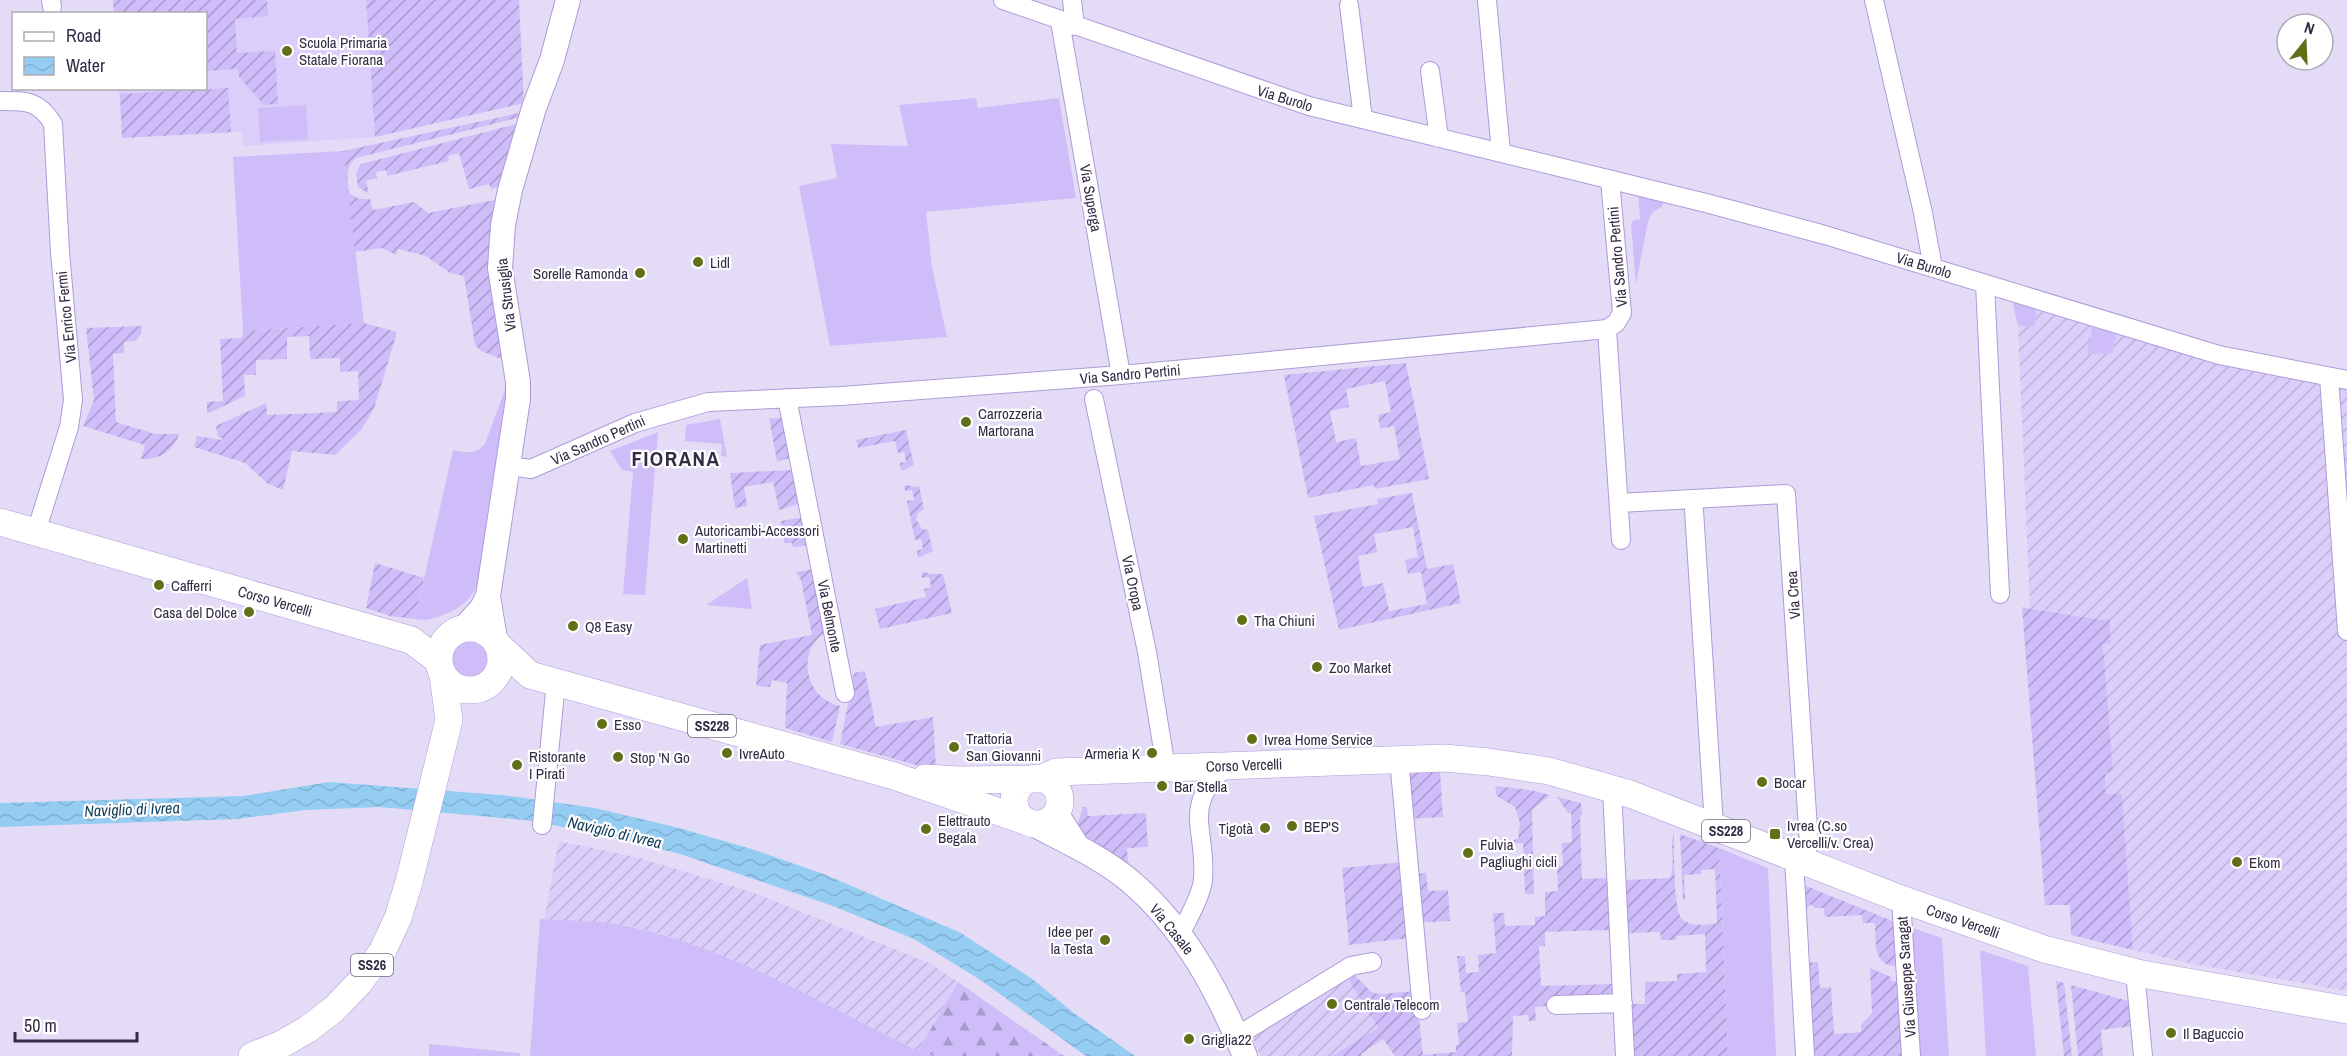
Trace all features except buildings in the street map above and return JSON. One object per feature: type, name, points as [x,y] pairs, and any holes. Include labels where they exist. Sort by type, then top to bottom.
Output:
[{"type":"main road","name":"Via Strusiglia","points":[[460,630],[482,608],[488,596],[508,466],[518,381],[500,268],[503,225],[510,190],[534,108],[552,60],[568,0]]},
{"type":"main road","name":"Corso Vercelli","points":[[0,522],[411,640],[441,668]]},
{"type":"main road","name":"Via Strusiglia","points":[[488,596],[497,643]]},
{"type":"main road","points":[[478,629],[497,643],[501,665],[484,686],[459,688],[449,682],[441,668],[444,642],[460,630],[478,629]]},
{"type":"main road","name":"Corso Vercelli","points":[[411,640],[460,630]]},
{"type":"main road","name":"Corso Vercelli","points":[[497,643],[543,679]]},
{"type":"main road","name":"SS26","points":[[252,1056],[282,1044],[317,1023],[333,1010],[359,983],[376,960],[398,918],[449,720],[441,668]]},
{"type":"main road","name":"Corso Vercelli","points":[[484,686],[543,679],[894,776],[1029,823]]},
{"type":"main road","name":"SS26","points":[[449,720],[484,686]]},
{"type":"main road","name":"Corso Vercelli","points":[[894,776],[960,780],[1038,779],[1056,771],[1089,772],[1399,759],[1453,758],[1508,764],[1549,771],[1612,789],[1901,899],[2044,949],[2135,972],[2347,1010]]},
{"type":"main road","points":[[1058,807],[1054,787],[1038,779],[1021,785],[1014,797],[1017,812],[1029,823],[1048,821],[1058,807],[1070,786],[1089,772]]},
{"type":"main road","name":"Via Casale","points":[[1058,807],[1078,848]]},
{"type":"main road","name":"Via Casale","points":[[1029,823],[1078,848],[1130,881],[1161,911],[1194,953],[1216,992],[1241,1046]]},
{"type":"street","name":"Via Burolo","points":[[1003,0],[1309,106],[1825,235],[2219,355],[2338,379]]},
{"type":"street","points":[[1067,24],[1072,0]]},
{"type":"street","points":[[1487,0],[1501,153]]},
{"type":"street","points":[[1874,0],[1923,213],[1933,268]]},
{"type":"street","points":[[1349,5],[1363,119]]},
{"type":"street","name":"Via Superga","points":[[1067,24],[1121,375]]},
{"type":"street","points":[[1430,71],[1439,138]]},
{"type":"street","name":"Via Enrico Fermi","points":[[0,101],[34,104],[45,111],[53,124],[62,287],[73,400],[69,427],[36,532]]},
{"type":"street","name":"Via Sandro Pertini","points":[[508,466],[531,469],[635,423],[708,402],[1121,375],[1606,329],[1616,323],[1622,314],[1610,180]]},
{"type":"street","points":[[1985,284],[2000,594]]},
{"type":"street","points":[[1606,329],[1621,540]]},
{"type":"street","points":[[2338,379],[2347,631]]},
{"type":"street","name":"Via Belmonte","points":[[787,398],[845,693]]},
{"type":"street","name":"Via Oropa","points":[[1094,399],[1148,652],[1166,768]]},
{"type":"street","name":"Via Crea","points":[[1619,503],[1786,494],[1809,844],[1798,860]]},
{"type":"street","points":[[1694,510],[1714,826]]},
{"type":"street","points":[[542,825],[543,679]]},
{"type":"street","points":[[1399,759],[1422,1010]]},
{"type":"street","points":[[1180,935],[1203,879],[1200,798],[1211,780],[1228,765]]},
{"type":"street","points":[[1612,789],[1625,1056]]},
{"type":"street","points":[[1798,860],[1805,1056]]},
{"type":"street","name":"Via Giuseppe Saragat","points":[[1901,899],[1911,1056]]},
{"type":"street","name":"Via Casale","points":[[1241,1046],[1351,966],[1372,962]]},
{"type":"street","points":[[2135,972],[2143,1056]]},
{"type":"street","points":[[1556,1005],[1623,1003]]},
{"type":"shaded area","name":"Scuola Primaria Statale Fiorana","points":[[113,0],[366,0],[375,137],[243,146],[242,132],[122,138],[119,90],[207,90],[207,12],[114,12]]},
{"type":"shaded area","points":[[2013,303],[2211,359],[2347,387],[2347,991],[2193,964],[2133,950],[2122,794],[2106,795],[2105,771],[2113,771],[2103,643],[2109,619],[2102,620],[2030,608],[2018,326]]},
{"type":"shaded area","points":[[559,841],[640,858],[752,892],[929,963],[958,982],[918,1051],[737,962],[665,935],[629,926],[544,919]]},
{"type":"shaded area","name":"Centrale Telecom","points":[[1345,974],[1378,1028],[1332,1056],[1261,1056],[1250,1033]]},
{"type":"green space","points":[[113,0],[267,0],[268,16],[235,19],[237,53],[275,51],[278,104],[264,105],[239,77],[238,69],[207,71],[207,12],[114,12]]},
{"type":"green space","points":[[366,0],[519,0],[524,103],[375,137]]},
{"type":"green space","points":[[228,88],[231,132],[122,138],[120,94]]},
{"type":"green space","points":[[976,98],[978,108],[1059,98],[1076,198],[926,212],[932,267],[947,337],[830,346],[799,186],[837,178],[831,144],[908,146],[899,105]]},
{"type":"green space","points":[[306,105],[308,139],[260,142],[258,108]]},
{"type":"green space","points":[[528,111],[529,115],[356,158],[350,165],[348,174],[349,193],[359,199],[370,199],[373,210],[414,202],[428,213],[505,198],[504,360],[481,351],[475,345],[464,276],[450,273],[426,256],[398,249],[396,255],[382,248],[355,252],[343,151]]},
{"type":"green space","points":[[525,122],[505,185],[491,189],[489,184],[469,189],[459,153],[448,156],[449,161],[387,176],[386,170],[376,172],[377,178],[366,181],[369,194],[358,187],[356,173],[361,164]]},
{"type":"green space","points":[[343,151],[364,323],[243,331],[233,157]]},
{"type":"green space","points":[[1638,194],[1664,200],[1662,207],[1653,212],[1648,221],[1636,284],[1631,224],[1634,220],[1640,219]]},
{"type":"green space","points":[[2013,303],[2033,307],[2037,315],[2034,326],[2018,326]]},
{"type":"green space","points":[[364,323],[397,332],[374,409],[361,430],[335,455],[292,451],[283,490],[268,484],[245,463],[194,447],[197,436],[222,440],[218,437],[216,426],[266,403],[267,415],[337,412],[337,401],[359,400],[358,371],[340,372],[340,358],[310,359],[309,336],[287,337],[287,359],[256,360],[256,375],[244,375],[245,396],[209,413],[207,402],[223,401],[220,339],[242,338],[243,331]]},
{"type":"green space","points":[[142,326],[141,334],[136,341],[124,342],[124,353],[113,354],[116,422],[155,434],[179,434],[170,450],[148,459],[141,459],[145,445],[83,426],[94,400],[86,328]]},
{"type":"green space","points":[[2091,327],[2117,333],[2112,353],[2088,354],[2088,337],[2092,337]]},
{"type":"green space","points":[[1406,363],[1429,479],[1375,489],[1374,485],[1308,498],[1284,375]],"holes":[[[1385,381],[1391,412],[1378,415],[1380,429],[1394,426],[1400,459],[1361,466],[1356,438],[1336,442],[1330,411],[1349,407],[1346,389]]]},
{"type":"green space","points":[[513,380],[486,569],[473,593],[463,605],[435,618],[415,619],[453,450],[471,452],[485,444],[508,381]]},
{"type":"green space","points":[[769,418],[785,418],[792,457],[777,462]]},
{"type":"green space","points":[[720,419],[727,457],[721,456],[722,444],[685,441],[686,425]]},
{"type":"green space","points":[[906,430],[914,465],[901,471],[900,463],[906,462],[904,452],[898,453],[895,441],[858,448],[856,440]]},
{"type":"green space","points":[[658,432],[645,595],[623,594],[633,472],[622,470],[610,451]]},
{"type":"green space","points":[[795,471],[802,503],[779,510],[773,482],[744,487],[747,506],[735,508],[730,473]]},
{"type":"green space","points":[[904,486],[919,486],[924,509],[918,513],[916,519],[922,529],[928,530],[933,551],[918,558],[917,551],[923,549],[921,539],[915,540],[907,501],[914,500],[912,490],[905,491]]},
{"type":"green space","points":[[1412,493],[1427,569],[1453,564],[1461,603],[1339,630],[1314,516],[1378,504],[1377,499]],"holes":[[[1413,527],[1418,557],[1405,560],[1408,574],[1421,572],[1427,604],[1389,611],[1383,583],[1363,587],[1358,556],[1377,552],[1374,534]]]},
{"type":"green space","points":[[803,518],[808,545],[793,547],[792,543],[784,543],[781,521]]},
{"type":"green space","points":[[375,563],[424,578],[415,619],[390,616],[366,608]]},
{"type":"green space","points":[[814,569],[826,632],[816,640],[810,650],[808,673],[819,694],[840,706],[832,742],[785,728],[787,683],[772,680],[770,687],[756,686],[760,645],[812,635],[801,580],[796,572]]},
{"type":"green space","points":[[921,573],[943,574],[952,613],[880,629],[875,609],[926,597],[924,589],[931,587],[929,577],[922,578]]},
{"type":"green space","points":[[747,578],[752,609],[706,605]]},
{"type":"green space","points":[[2022,607],[2102,620],[2109,619],[2111,643],[2103,644],[2113,771],[2105,772],[2106,794],[2122,794],[2133,950],[2071,935],[2070,905],[2045,905]]},
{"type":"green space","points":[[470,640],[478,641],[484,646],[489,652],[489,668],[484,674],[478,679],[470,680],[462,679],[456,674],[451,668],[450,660],[451,652],[456,646],[462,641]]},
{"type":"green space","points":[[865,671],[876,727],[933,717],[936,768],[923,767],[840,744],[854,673]]},
{"type":"green space","points":[[1440,771],[1443,817],[1407,819],[1403,774]]},
{"type":"green space","points":[[1495,786],[1550,795],[1532,810],[1534,894],[1525,894],[1523,843],[1498,844],[1518,839],[1520,823],[1515,807],[1497,796]]},
{"type":"green space","points":[[1557,797],[1581,803],[1582,879],[1610,878],[1612,930],[1545,932],[1545,946],[1539,946],[1541,986],[1614,984],[1614,1001],[1535,1007],[1536,1021],[1529,1021],[1528,1015],[1513,1016],[1512,1056],[1395,1056],[1383,1039],[1361,1054],[1362,1056],[1332,1056],[1378,1028],[1345,974],[1351,971],[1371,992],[1379,994],[1416,991],[1423,1055],[1456,1052],[1456,1045],[1459,1045],[1457,1023],[1468,1022],[1465,993],[1461,992],[1457,956],[1465,956],[1466,973],[1479,972],[1478,955],[1496,953],[1493,913],[1504,913],[1505,926],[1535,925],[1535,917],[1545,916],[1545,892],[1558,891],[1557,867],[1563,866],[1562,843],[1572,842],[1571,813],[1568,813]]},
{"type":"green space","points":[[1083,807],[1087,807],[1088,816],[1146,813],[1148,847],[1127,848],[1128,865],[1075,831]]},
{"type":"green space","points":[[1674,831],[1677,904],[1679,913],[1685,922],[1704,925],[1717,923],[1715,869],[1701,870],[1701,874],[1684,875],[1685,900],[1683,900],[1680,834],[1719,848],[1728,1056],[1633,1056],[1631,1004],[1645,1004],[1645,982],[1677,981],[1677,974],[1706,972],[1705,934],[1676,936],[1676,940],[1661,940],[1660,932],[1628,933],[1625,880],[1670,878]]},
{"type":"green space","points":[[1719,848],[1768,868],[1776,1056],[1728,1056]]},
{"type":"green space","points":[[1403,862],[1410,938],[1349,945],[1342,868]]},
{"type":"green space","points":[[1426,873],[1428,891],[1448,890],[1450,921],[1415,923],[1412,874]]},
{"type":"green space","points":[[1801,884],[1895,922],[1900,966],[1891,966],[1880,959],[1876,946],[1875,923],[1863,923],[1862,915],[1825,917],[1824,908],[1815,908],[1810,904],[1807,908],[1807,915],[1802,915]]},
{"type":"green space","points":[[540,919],[620,925],[668,936],[739,963],[912,1048],[933,1056],[530,1056]]},
{"type":"green space","points":[[1907,926],[1942,938],[1949,1056],[1916,1056]]},
{"type":"green space","points":[[1980,950],[2028,966],[2036,1056],[1986,1056]]},
{"type":"green space","points":[[1818,962],[1820,988],[1831,987],[1834,1034],[1861,1032],[1861,1025],[1872,1013],[1870,968],[1891,977],[1891,981],[1901,981],[1907,1056],[1810,1056],[1804,963]]},
{"type":"green space","points":[[2056,981],[2064,983],[2072,1056],[2064,1056]]},
{"type":"green space","points":[[958,982],[1064,1056],[933,1056],[918,1051]]},
{"type":"green space","points":[[2071,985],[2132,1002],[2133,1026],[2101,1030],[2103,1056],[2078,1056]]},
{"type":"green space","points":[[429,1044],[520,1053],[520,1056],[429,1056]]},
{"type":"water","name":"Naviglio di Ivrea","points":[[329,782],[502,795],[595,808],[679,828],[755,850],[826,875],[959,932],[1031,978],[1075,1014],[1135,1056],[1086,1056],[979,979],[914,939],[833,906],[680,854],[618,838],[525,820],[380,807],[305,810],[237,819],[0,827],[0,803],[243,796]]},
{"type":"place","name":"Scuola Primaria Statale Fiorana","points":[[287,51]]},
{"type":"place","name":"Lidl","points":[[698,262]]},
{"type":"place","name":"Sorelle Ramonda","points":[[640,273]]},
{"type":"place","name":"Carrozzeria Martorana","points":[[966,422]]},
{"type":"place","name":"Autoricambi-Accessori Martinetti","points":[[683,539]]},
{"type":"place","name":"Cafferri","points":[[159,585]]},
{"type":"place","name":"Casa del Dolce","points":[[249,612]]},
{"type":"place","name":"Tha Chiuni","points":[[1242,620]]},
{"type":"place","name":"Q8 Easy","points":[[573,626]]},
{"type":"place","name":"Zoo Market","points":[[1317,667]]},
{"type":"place","name":"Esso","points":[[602,724]]},
{"type":"place","name":"Ivrea Home Service","points":[[1252,739]]},
{"type":"place","name":"Trattoria San Giovanni","points":[[954,747]]},
{"type":"place","name":"IvreAuto","points":[[727,753]]},
{"type":"place","name":"Armeria K","points":[[1152,753]]},
{"type":"place","name":"Stop 'N Go","points":[[618,757]]},
{"type":"place","name":"Ristorante I Pirati","points":[[517,765]]},
{"type":"place","name":"Bocar","points":[[1762,782]]},
{"type":"place","name":"Bar Stella","points":[[1162,786]]},
{"type":"place","name":"BEP'S","points":[[1292,826]]},
{"type":"place","name":"Tigotà","points":[[1265,828]]},
{"type":"place","name":"Elettrauto Begala","points":[[926,829]]},
{"type":"place","name":"Ivrea (C.so Vercelli/v. Crea)","points":[[1775,834]]},
{"type":"place","name":"Fulvia Pagliughi cicli","points":[[1468,853]]},
{"type":"place","name":"Ekom","points":[[2237,862]]},
{"type":"place","name":"Idee per la Testa","points":[[1105,940]]},
{"type":"place","name":"Centrale Telecom","points":[[1332,1004]]},
{"type":"place","name":"Il Baguccio","points":[[2171,1033]]},
{"type":"place","name":"Griglia22","points":[[1189,1039]]},
{"type":"district","name":"FIORANA","points":[[676,458]]}]
